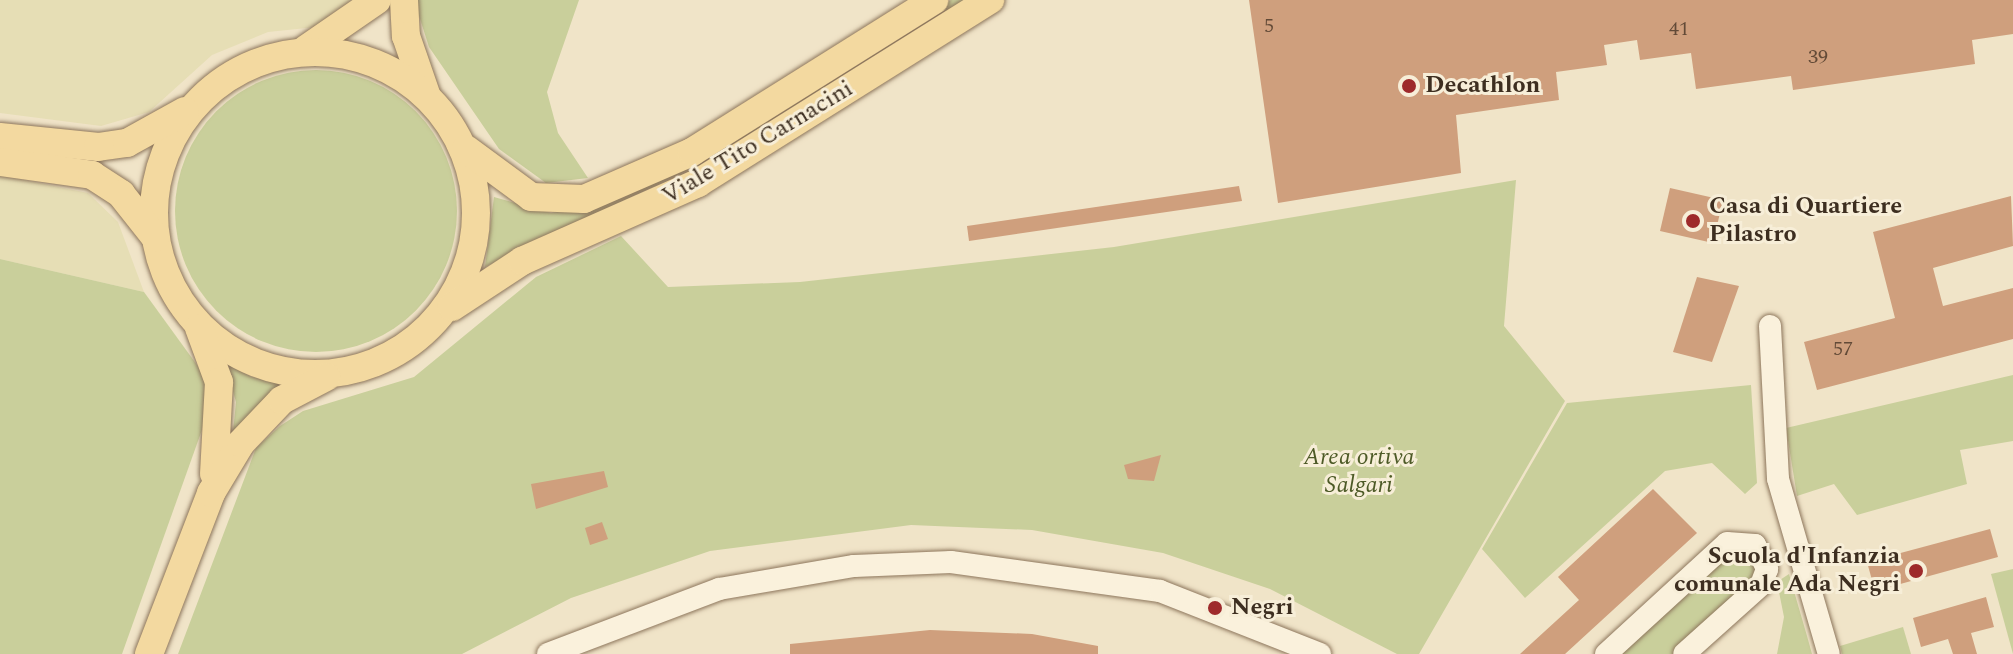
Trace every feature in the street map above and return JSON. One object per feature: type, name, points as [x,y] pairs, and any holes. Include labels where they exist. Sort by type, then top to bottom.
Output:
[{"type":"main road","points":[[0,137],[98,147],[127,143],[196,104],[244,68],[301,52],[377,0]]},
{"type":"main road","points":[[404,0],[406,36],[426,94],[463,146],[475,187],[475,240],[466,272],[436,320]]},
{"type":"main road","name":"Viale Tito Carnacini","points":[[463,146],[531,197],[596,196],[704,145],[934,0]]},
{"type":"main road","name":"Viale Tito Carnacini","points":[[334,373],[388,357],[522,261],[710,176],[990,0]]},
{"type":"main road","points":[[301,52],[359,57],[426,94]]},
{"type":"main road","points":[[155,238],[159,169],[196,104]]},
{"type":"main road","points":[[0,162],[92,175],[121,194],[155,238],[176,295],[197,324],[222,411],[211,493]]},
{"type":"main road","points":[[197,324],[271,369],[334,373]]},
{"type":"main road","points":[[149,654],[211,493],[260,419],[334,373]]},
{"type":"street","points":[[1770,326],[1778,479],[1829,654]]},
{"type":"street","points":[[1606,654],[1727,543],[1755,545],[1767,569],[1761,585],[1684,654]]},
{"type":"street","points":[[548,654],[719,589],[854,566],[951,562],[1160,591],[1320,654]]},
{"type":"shaded area","points":[[0,0],[356,0],[326,26],[268,32],[212,55],[149,112],[101,126],[0,113]]},
{"type":"shaded area","points":[[0,175],[88,193],[118,222],[144,292],[0,259]]},
{"type":"green space","points":[[414,0],[579,0],[547,92],[558,133],[588,178],[546,183],[499,149],[429,47]]},
{"type":"green space","points":[[951,0],[967,0],[725,152],[485,267],[494,197],[551,213],[608,202],[720,145]]},
{"type":"green space","points":[[316,70],[344,73],[370,81],[416,111],[446,157],[454,183],[457,211],[454,239],[446,265],[416,311],[370,341],[344,349],[316,352],[288,349],[262,341],[216,311],[186,265],[178,239],[175,211],[178,183],[186,157],[216,111],[262,81],[288,73]]},
{"type":"green space","name":"Area ortiva Salgari","points":[[1516,180],[1504,326],[1565,401],[1419,654],[1397,654],[1270,589],[1163,553],[1032,530],[911,525],[710,551],[571,598],[462,654],[178,654],[256,448],[280,426],[303,411],[414,377],[536,277],[621,236],[668,287],[800,282],[1114,247]]},
{"type":"green space","points":[[0,259],[144,292],[205,376],[208,413],[122,654],[0,654]]},
{"type":"green space","points":[[225,363],[252,377],[286,382],[233,432],[236,402]]},
{"type":"green space","points":[[2013,375],[2013,441],[1960,450],[1967,484],[1857,515],[1834,484],[1797,496],[1786,428]]},
{"type":"green space","points":[[1751,385],[1757,483],[1745,494],[1712,463],[1665,471],[1525,598],[1482,549],[1567,403]]},
{"type":"green space","points":[[1730,549],[1757,557],[1755,583],[1676,654],[1614,654]]},
{"type":"green space","points":[[2013,569],[2013,654],[1991,574]]},
{"type":"green space","points":[[1789,574],[1812,654],[1777,654],[1784,617],[1777,582]]},
{"type":"green space","points":[[1903,627],[1911,654],[1842,654],[1840,646]]},
{"type":"building","points":[[1249,0],[2013,0],[2013,34],[1972,40],[1975,64],[1793,90],[1791,76],[1696,89],[1691,53],[1640,60],[1637,40],[1604,45],[1607,65],[1556,72],[1559,100],[1456,115],[1461,173],[1278,203]]},
{"type":"building","points":[[1239,186],[1242,201],[969,241],[967,226]]},
{"type":"building","points":[[1670,188],[1723,200],[1713,243],[1660,231]]},
{"type":"building","points":[[2011,196],[2013,246],[1933,268],[1943,306],[2013,288],[2013,339],[1817,390],[1804,342],[1895,318],[1873,232]]},
{"type":"building","points":[[1697,277],[1739,286],[1712,362],[1673,352]]},
{"type":"building","points":[[1161,455],[1154,481],[1128,479],[1124,465]]},
{"type":"building","points":[[604,471],[608,487],[536,509],[531,484]]},
{"type":"building","points":[[1653,489],[1697,533],[1565,654],[1520,654],[1579,600],[1558,577]]},
{"type":"building","points":[[602,522],[608,539],[590,545],[585,528]]},
{"type":"building","points":[[1990,529],[1998,557],[1875,591],[1867,562]]},
{"type":"building","points":[[1986,597],[1994,627],[1971,633],[1977,654],[1953,654],[1948,639],[1921,647],[1913,618]]},
{"type":"building","points":[[930,630],[1032,634],[1098,646],[1098,654],[790,654],[790,644]]},
{"type":"place","name":"Decathlon","points":[[1409,86]]},
{"type":"place","name":"Casa di Quartiere Pilastro","points":[[1693,221]]},
{"type":"place","name":"Scuola d'Infanzia comunale Ada Negri","points":[[1916,571]]},
{"type":"place","name":"Negri","points":[[1215,608]]}]
